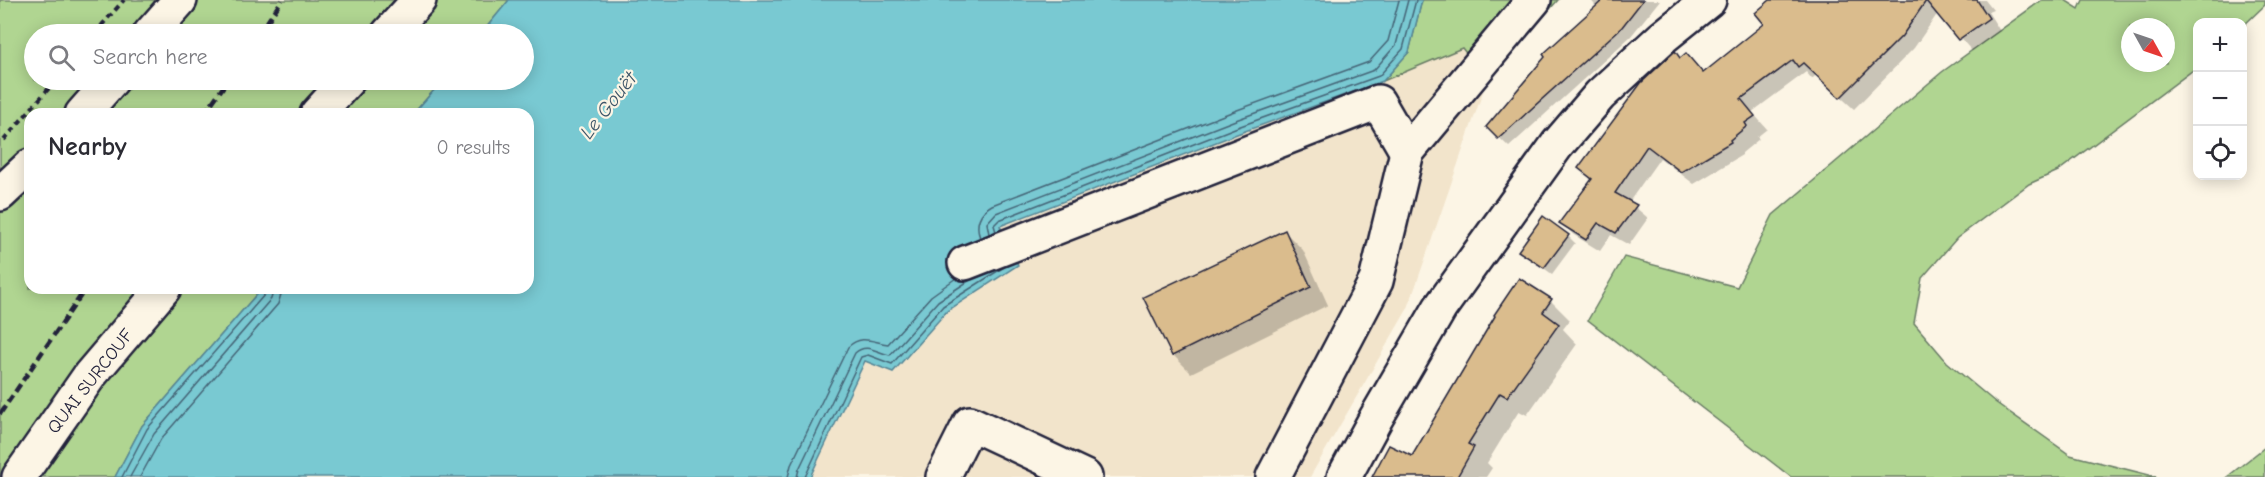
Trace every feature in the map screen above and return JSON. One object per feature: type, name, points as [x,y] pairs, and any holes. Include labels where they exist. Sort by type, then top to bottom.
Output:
[{"type":"street","points":[[159,24],[180,0]]},
{"type":"street","points":[[397,24],[419,0]]},
{"type":"street","points":[[1273,477],[1376,281],[1407,152],[1534,0]]},
{"type":"street","points":[[1344,477],[1440,308],[1557,145],[1600,95],[1663,37],[1709,0]]},
{"type":"street","points":[[87,108],[103,90]]},
{"type":"street","points":[[322,108],[339,90]]},
{"type":"street","points":[[965,263],[1378,102],[1407,152]]},
{"type":"street","points":[[0,194],[24,172]]},
{"type":"street","name":"QUAI SURCOUF","points":[[19,477],[90,375],[159,294]]},
{"type":"street","points":[[943,477],[970,423],[1085,477]]},
{"type":"path","points":[[103,24],[124,0]]},
{"type":"path","points":[[32,108],[47,90]]},
{"type":"path","points":[[0,145],[24,117]]},
{"type":"shaded area","points":[[1462,48],[1487,80],[1408,308],[1310,477],[810,477],[866,360],[893,372],[947,311],[1018,265],[1000,226],[1237,134],[1383,81]]},
{"type":"green space","points":[[0,0],[509,0],[489,24],[24,24],[24,90],[434,90],[418,108],[24,108],[24,294],[257,294],[142,426],[115,477],[0,477]]},
{"type":"green space","points":[[1422,0],[1558,0],[1487,80],[1462,48],[1383,81],[1409,52]]},
{"type":"green space","points":[[2042,0],[2065,0],[2079,9],[2083,0],[2265,0],[2265,5],[2247,22],[2247,18],[2193,18],[2193,70],[2058,171],[2029,184],[1957,238],[1922,278],[1914,323],[1947,362],[1995,402],[2070,455],[2157,477],[1791,477],[1588,320],[1624,257],[1737,287],[1773,215],[1942,72]]},
{"type":"green space","points":[[2265,447],[2265,477],[2227,477]]},
{"type":"water","name":"Le Gouët","points":[[509,0],[1422,0],[1409,52],[1383,81],[1237,134],[1000,226],[1018,265],[947,311],[893,372],[865,361],[810,477],[115,477],[142,426],[257,294],[534,294],[534,108],[418,108],[434,90],[534,90],[534,24],[489,24]]},
{"type":"building","points":[[1603,0],[1643,0],[1622,27],[1498,139],[1486,127],[1545,57],[1543,54]]},
{"type":"building","points":[[1770,0],[1977,0],[1989,18],[1958,40],[1926,1],[1902,36],[1840,98],[1803,63],[1798,67],[1793,60],[1741,99],[1755,116],[1745,123],[1747,126],[1730,140],[1731,142],[1681,172],[1647,146],[1615,193],[1637,205],[1616,233],[1598,223],[1586,240],[1559,223],[1592,179],[1578,168],[1641,83],[1675,51],[1680,58],[1686,53],[1703,73],[1764,24],[1755,13]]},
{"type":"building","points":[[1543,216],[1569,235],[1544,268],[1518,251]]},
{"type":"building","points":[[1285,230],[1311,287],[1172,356],[1143,297]]},
{"type":"building","points":[[1519,278],[1552,299],[1543,312],[1559,324],[1507,397],[1500,393],[1468,444],[1474,447],[1457,477],[1372,477],[1389,445],[1412,456],[1494,315]]},
{"type":"railway","points":[[266,24],[282,0]]},
{"type":"railway","points":[[208,108],[221,90]]},
{"type":"railway","points":[[0,414],[82,294]]}]
